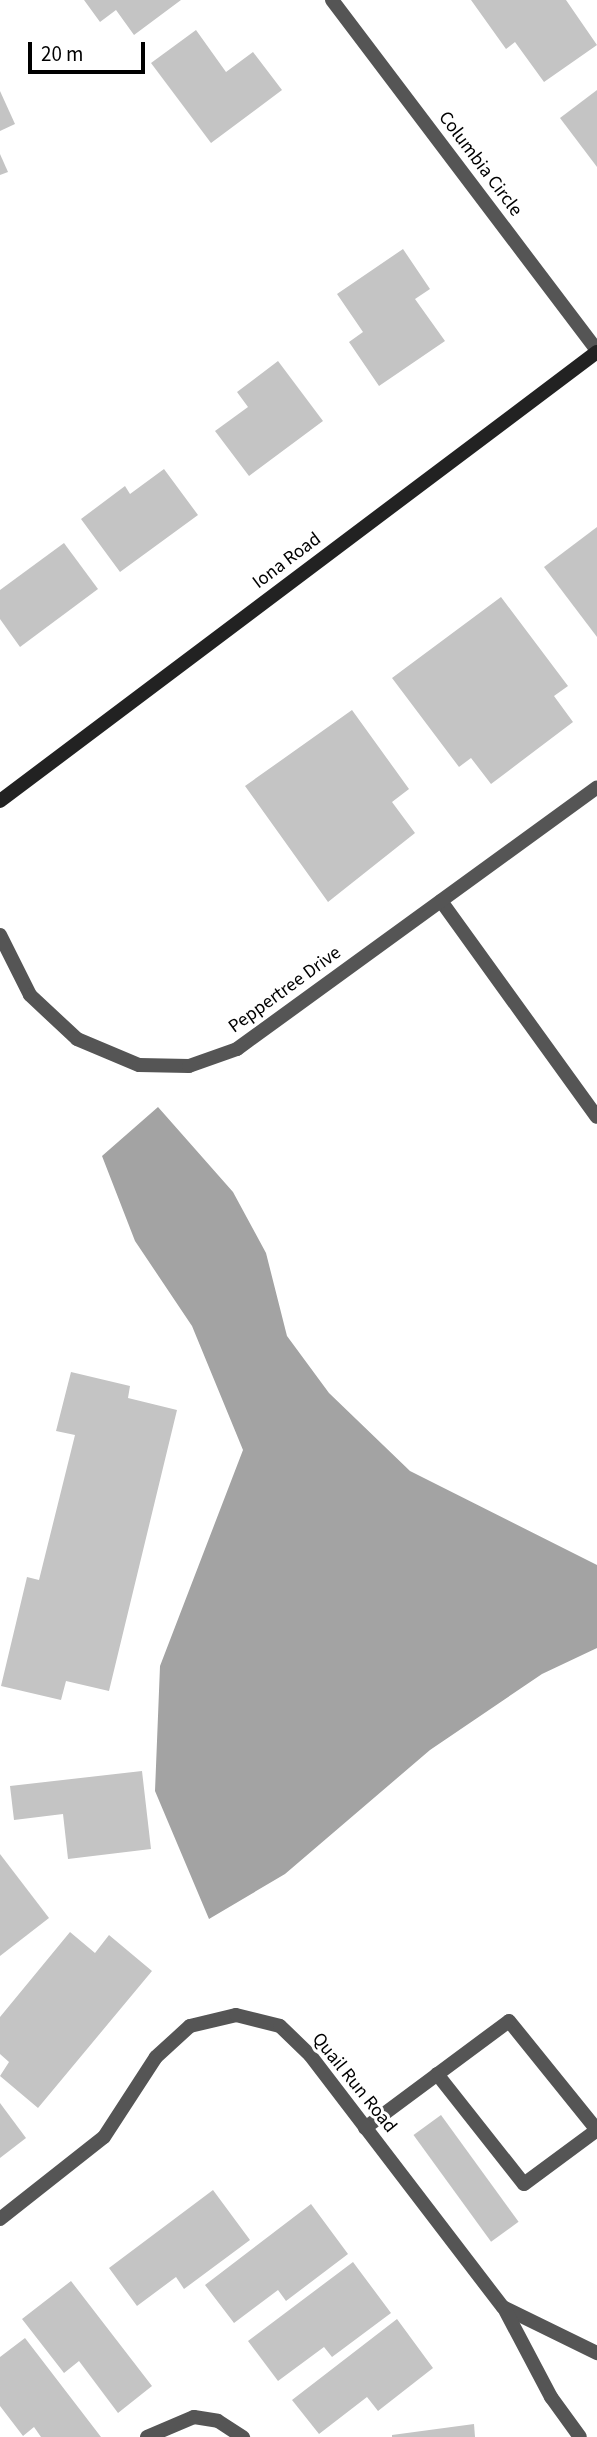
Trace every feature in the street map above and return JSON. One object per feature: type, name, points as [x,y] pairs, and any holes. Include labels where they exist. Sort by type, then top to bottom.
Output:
[{"type":"street","name":"Columbia Circle","points":[[332,0],[597,351]]},
{"type":"street","name":"Iona Road","points":[[0,801],[597,351]]},
{"type":"street","name":"Peppertree Drive","points":[[0,935],[30,995],[77,1039],[139,1065],[189,1066],[237,1049],[597,787]]},
{"type":"street","points":[[441,901],[597,1117]]},
{"type":"street","name":"Quail Run Road","points":[[0,2219],[104,2137],[156,2057],[190,2026],[224,2018],[280,2026],[365,2128],[503,2307],[597,2353]]},
{"type":"street","points":[[365,2128],[437,2074],[509,2021],[597,2130],[524,2184],[437,2074]]},
{"type":"street","points":[[503,2307],[551,2397],[580,2437]]},
{"type":"street","points":[[147,2437],[194,2417],[218,2421],[243,2437]]},
{"type":"shaded area","points":[[158,1107],[233,1192],[266,1253],[287,1336],[329,1393],[410,1471],[597,1565],[597,1648],[542,1674],[430,1750],[285,1874],[209,1919],[155,1791],[160,1666],[243,1450],[192,1326],[135,1241],[102,1156]]},
{"type":"building","points":[[84,0],[181,0],[134,35],[116,10],[100,22]]},
{"type":"building","points":[[471,0],[566,0],[597,45],[544,82],[515,42],[506,49]]},
{"type":"building","points":[[196,30],[226,72],[253,52],[282,90],[211,143],[151,63]]},
{"type":"building","points":[[597,90],[597,167],[560,118]]},
{"type":"building","points":[[0,91],[15,124],[0,131]]},
{"type":"building","points":[[0,154],[8,172],[0,175]]},
{"type":"building","points":[[403,249],[430,289],[415,299],[445,341],[379,386],[349,342],[363,332],[337,294]]},
{"type":"building","points":[[278,361],[323,421],[249,476],[215,431],[248,407],[237,392]]},
{"type":"building","points":[[164,469],[198,515],[120,572],[81,519],[125,486],[130,494]]},
{"type":"building","points":[[597,527],[597,637],[544,567]]},
{"type":"building","points":[[64,543],[98,589],[20,647],[0,619],[0,590]]},
{"type":"building","points":[[501,597],[568,686],[554,696],[573,722],[491,784],[471,758],[459,767],[392,678]]},
{"type":"building","points":[[352,710],[409,789],[392,802],[415,833],[328,902],[245,786]]},
{"type":"building","points":[[71,1372],[130,1386],[128,1398],[177,1410],[109,1691],[66,1681],[61,1700],[1,1686],[27,1577],[39,1580],[75,1435],[56,1431]]},
{"type":"building","points":[[142,1771],[151,1849],[68,1859],[63,1814],[14,1820],[10,1786]]},
{"type":"building","points":[[0,1854],[49,1918],[0,1956]]},
{"type":"building","points":[[70,1932],[95,1953],[109,1935],[152,1971],[38,2108],[0,2076],[9,2062],[0,2054],[0,2017]]},
{"type":"building","points":[[0,2103],[26,2138],[0,2158]]},
{"type":"building","points":[[441,2115],[519,2222],[491,2242],[413,2135]]},
{"type":"building","points":[[213,2190],[250,2240],[184,2289],[176,2277],[137,2306],[109,2268]]},
{"type":"building","points":[[311,2204],[348,2254],[286,2301],[278,2290],[234,2323],[205,2285]]},
{"type":"building","points":[[353,2262],[391,2313],[332,2357],[324,2347],[278,2381],[248,2341]]},
{"type":"building","points":[[71,2281],[152,2386],[118,2413],[79,2361],[64,2373],[22,2319]]},
{"type":"building","points":[[397,2319],[433,2368],[378,2411],[367,2397],[319,2434],[292,2400]]},
{"type":"building","points":[[25,2338],[101,2437],[41,2437],[34,2427],[23,2436],[0,2406],[0,2357]]},
{"type":"building","points":[[474,2424],[475,2437],[392,2437],[392,2435]]}]
